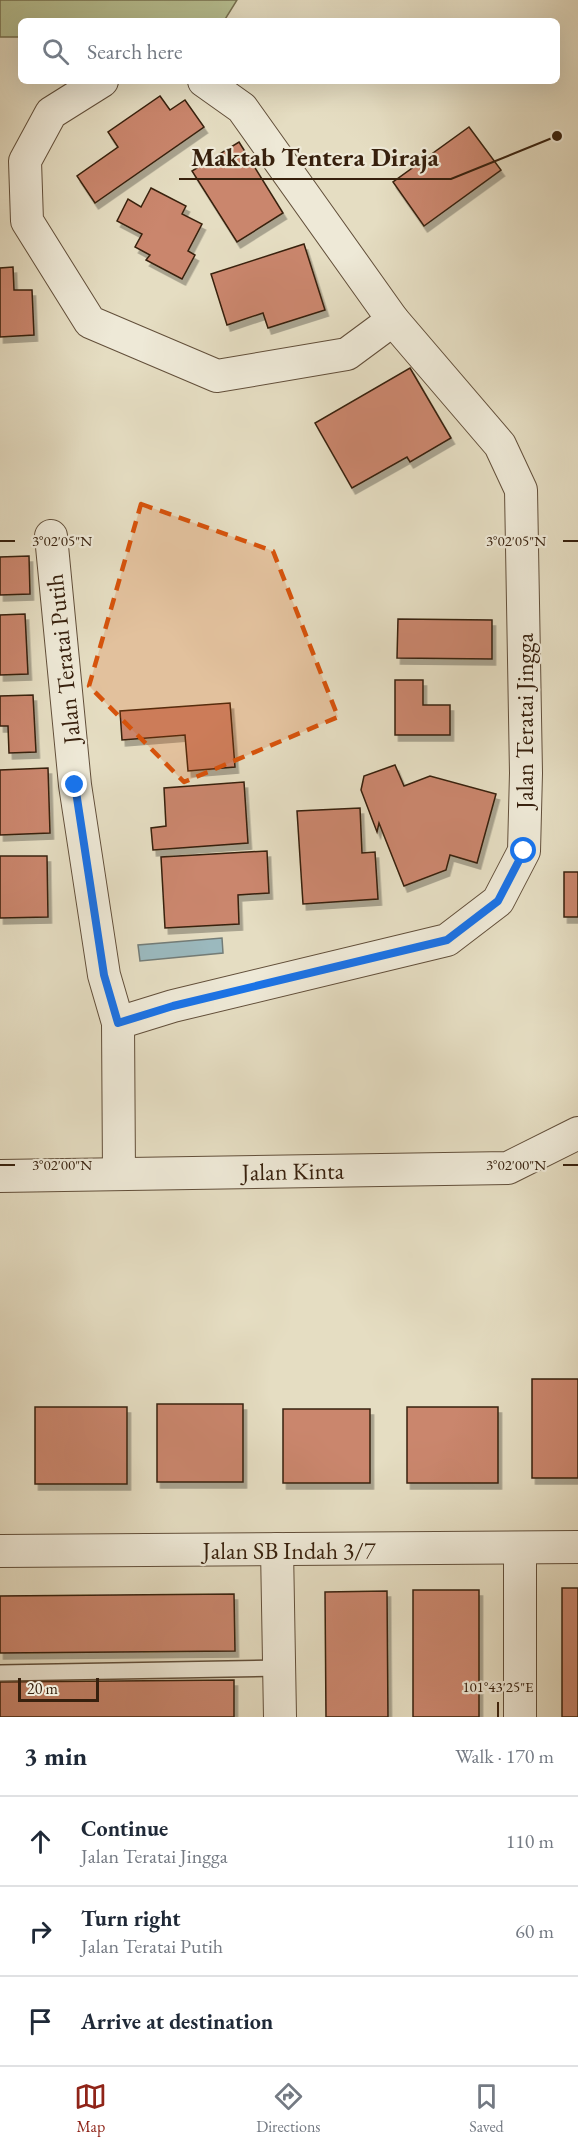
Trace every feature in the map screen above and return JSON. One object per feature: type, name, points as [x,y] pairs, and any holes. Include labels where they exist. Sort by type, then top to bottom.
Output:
[{"type":"street","points":[[97,84],[51,113],[25,161],[27,221],[90,322],[217,376],[346,354],[393,320]]},
{"type":"street","name":"Jalan Teratai Jingga","points":[[118,1023],[173,1006],[447,940],[498,901],[524,851],[526,773],[521,490],[500,445],[393,320],[242,108],[208,84]]},
{"type":"street","name":"Jalan Teratai Putih","points":[[51,536],[75,785],[104,975],[118,1023],[119,1174]]},
{"type":"street","name":"Jalan Kinta","points":[[0,1176],[508,1168],[578,1133]]},
{"type":"street","name":"Jalan SB Indah 3/7","points":[[0,1551],[578,1547]]},
{"type":"street","points":[[519,1717],[520,1548]]},
{"type":"street","points":[[277,1549],[280,1717]]},
{"type":"lane","points":[[0,1673],[280,1668]]},
{"type":"highlighted area","points":[[141,504],[273,551],[338,717],[184,782],[89,686]]},
{"type":"green space","points":[[0,0],[237,0],[226,18],[18,18],[18,37],[0,37]]},
{"type":"water","points":[[222,938],[223,953],[140,961],[138,945]]},
{"type":"building","points":[[160,96],[170,110],[185,100],[204,127],[95,203],[77,176],[118,147],[108,132]]},
{"type":"building","points":[[469,127],[501,170],[424,226],[393,182]]},
{"type":"building","points":[[239,142],[283,213],[237,242],[192,171]]},
{"type":"building","points":[[151,188],[186,206],[182,214],[202,224],[188,251],[195,255],[182,279],[146,260],[150,255],[135,247],[142,234],[117,221],[128,199],[141,207]]},
{"type":"building","points":[[304,244],[325,310],[268,328],[263,313],[227,325],[211,274]]},
{"type":"building","points":[[13,267],[14,290],[32,290],[34,335],[0,337],[0,268]]},
{"type":"building","points":[[410,368],[451,438],[410,462],[407,457],[352,488],[315,423]]},
{"type":"building","points":[[29,556],[30,594],[0,595],[0,557]]},
{"type":"building","points":[[25,614],[28,674],[0,675],[0,615]]},
{"type":"building","points":[[398,619],[492,620],[492,659],[397,658]]},
{"type":"building","points":[[395,680],[423,680],[423,705],[450,705],[450,735],[395,735]]},
{"type":"building","points":[[33,695],[36,752],[9,753],[8,726],[0,726],[0,696]]},
{"type":"building","points":[[230,703],[235,767],[188,771],[185,735],[122,740],[120,711]]},
{"type":"building","points":[[395,765],[404,786],[430,776],[496,794],[477,863],[450,855],[446,870],[404,886],[379,823],[377,832],[361,790],[364,776]]},
{"type":"building","points":[[48,768],[50,833],[0,835],[0,770]]},
{"type":"building","points":[[244,782],[248,843],[153,850],[151,828],[166,826],[164,788]]},
{"type":"building","points":[[360,808],[362,853],[375,852],[378,899],[303,904],[297,811]]},
{"type":"building","points":[[267,851],[269,893],[238,895],[239,924],[165,928],[161,857]]},
{"type":"building","points":[[0,856],[47,856],[48,917],[0,918]]},
{"type":"building","points":[[564,872],[578,872],[578,917],[564,917]]},
{"type":"building","points":[[532,1379],[578,1379],[578,1478],[532,1478]]},
{"type":"building","points":[[157,1404],[243,1404],[243,1482],[157,1482]]},
{"type":"building","points":[[35,1407],[127,1407],[127,1484],[35,1484]]},
{"type":"building","points":[[407,1407],[498,1407],[498,1483],[407,1483]]},
{"type":"building","points":[[283,1409],[370,1409],[370,1483],[283,1483]]},
{"type":"building","points":[[562,1588],[578,1588],[578,1717],[562,1717]]},
{"type":"building","points":[[413,1590],[479,1590],[479,1717],[413,1717]]},
{"type":"building","points":[[387,1591],[388,1717],[326,1717],[325,1592]]},
{"type":"building","points":[[234,1594],[235,1651],[0,1653],[0,1596]]},
{"type":"building","points":[[234,1680],[234,1717],[0,1717],[0,1682]]},
{"type":"place","name":"Maktab Tentera Diraja","points":[[557,136]]},
{"type":"route","points":[[75,785],[104,975],[118,1023],[173,1006],[447,940],[498,901],[524,851]]}]
